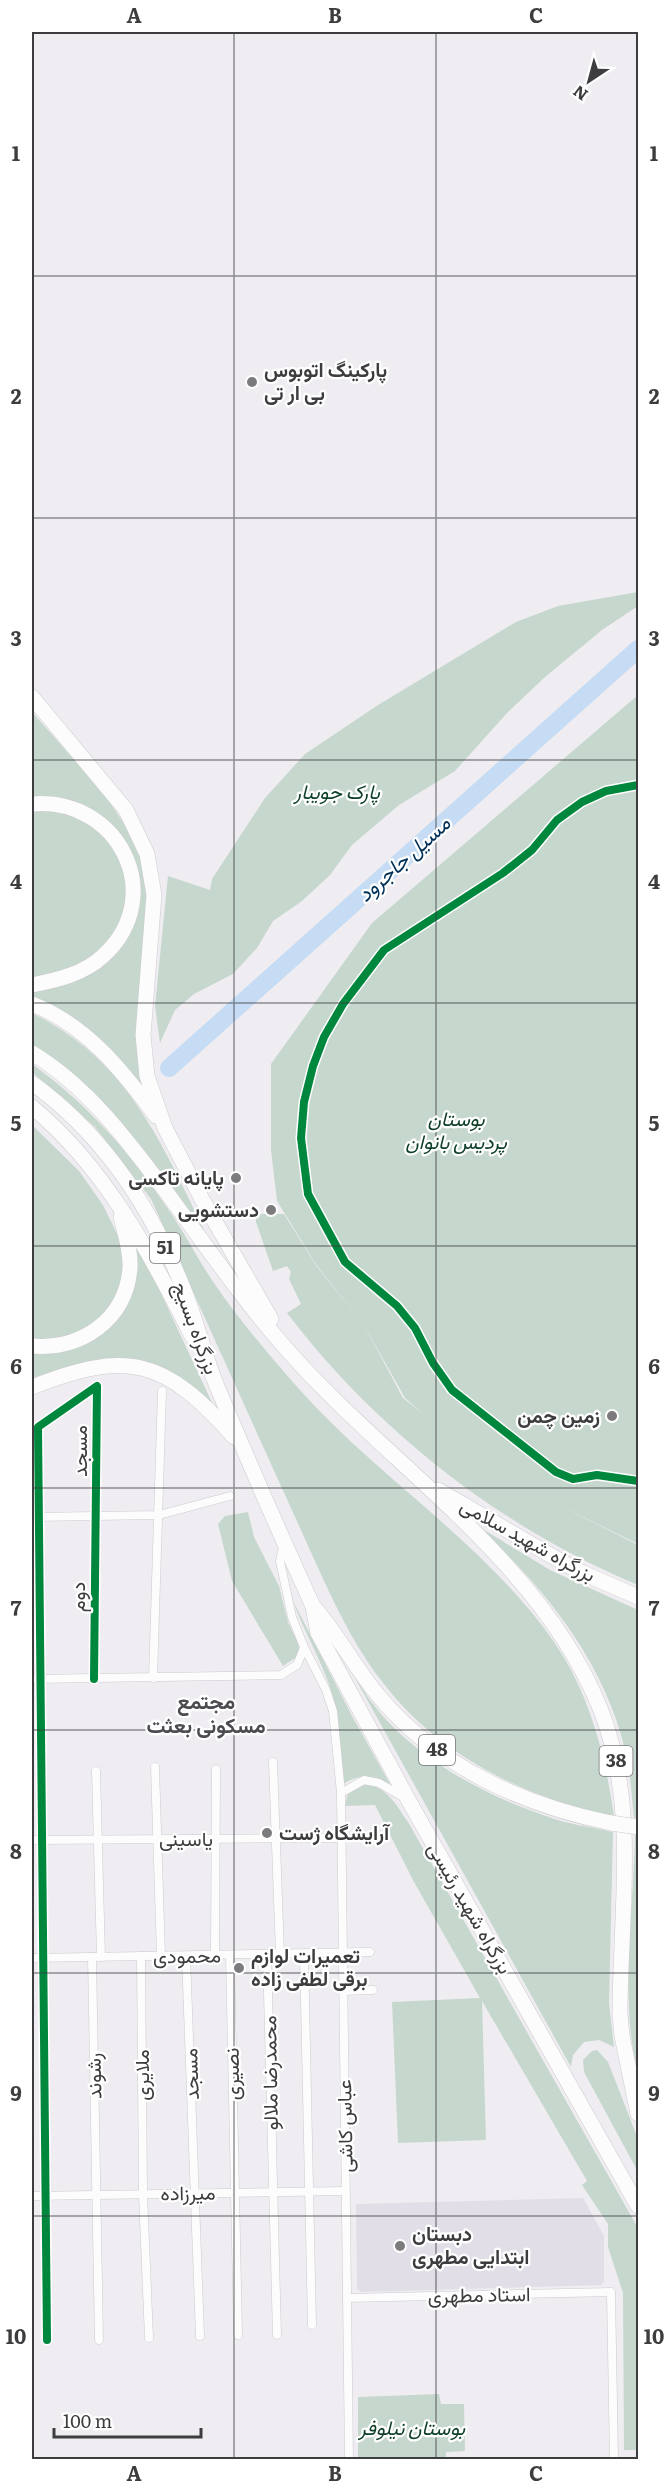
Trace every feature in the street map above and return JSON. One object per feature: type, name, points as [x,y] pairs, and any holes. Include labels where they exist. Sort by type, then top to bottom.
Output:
[{"type":"highway","points":[[32,697],[126,810],[147,854],[154,895],[142,1035],[147,1076],[165,1128],[203,1201],[292,1355]]},
{"type":"highway","points":[[32,804],[68,806],[94,818],[106,827],[125,854],[132,894],[124,928],[103,956],[67,976],[32,985]]},
{"type":"highway","points":[[32,1004],[81,1032],[111,1059],[165,1128]]},
{"type":"highway","name":"51","points":[[32,1053],[69,1081],[119,1130],[229,1278],[292,1355],[418,1479]]},
{"type":"highway","name":"بزرگراه بسیج","points":[[32,1083],[59,1104],[94,1138],[142,1203],[189,1304],[215,1381],[313,1606]]},
{"type":"highway","points":[[32,1107],[71,1143],[119,1209],[159,1272],[215,1381]]},
{"type":"highway","points":[[32,1346],[58,1346],[80,1340],[106,1322],[115,1310],[128,1284],[130,1266],[119,1209]]},
{"type":"highway","points":[[32,1387],[93,1367],[121,1364],[139,1367],[166,1378],[200,1400],[243,1447]]},
{"type":"highway","name":"بزرگراه شهید سلامی","points":[[418,1479],[576,1570],[639,1597]]},
{"type":"highway","name":"38","points":[[418,1479],[497,1556],[542,1608],[572,1649],[601,1712],[618,1769],[623,1811],[625,1841],[620,2014],[637,2111]]},
{"type":"highway","name":"بزرگراه شهید رئیسی","points":[[313,1606],[318,1633],[410,1803],[639,2206]]},
{"type":"highway","name":"48","points":[[313,1606],[332,1627],[387,1705],[422,1739],[470,1773],[523,1798],[563,1812],[639,1827]]},
{"type":"street","name":"مسجد","points":[[35,1517],[38,1427],[97,1386],[96,1516]]},
{"type":"street","points":[[153,1678],[162,1390]]},
{"type":"street","points":[[47,2340],[41,1840],[35,1679],[35,1517],[159,1515],[230,1496]]},
{"type":"street","name":"دوم","points":[[94,1679],[96,1516]]},
{"type":"street","name":"عباس کاشی","points":[[284,1543],[280,1561],[292,1617],[326,1690],[333,1711],[340,1793],[349,2460]]},
{"type":"street","points":[[35,1679],[281,1675],[297,1665],[304,1647]]},
{"type":"street","points":[[273,1762],[280,1954]]},
{"type":"street","points":[[155,1767],[161,1956]]},
{"type":"street","points":[[215,1955],[216,1769]]},
{"type":"street","points":[[96,1771],[101,1957]]},
{"type":"street","points":[[340,1793],[358,1782],[368,1781],[399,1793],[410,1803]]},
{"type":"street","name":"یاسینی","points":[[32,1840],[341,1838]]},
{"type":"street","name":"محمودی","points":[[32,1958],[370,1952]]},
{"type":"street","name":"محمدرضا ملالو","points":[[267,1954],[277,2335]]},
{"type":"street","points":[[304,1954],[312,2325]]},
{"type":"street","name":"نصیری","points":[[230,1955],[238,2336]]},
{"type":"street","name":"ملایری","points":[[141,1956],[143,2194],[149,2338]]},
{"type":"street","name":"مسجد","points":[[186,1956],[200,2336]]},
{"type":"street","name":"رشوند","points":[[92,1957],[99,2340]]},
{"type":"street","points":[[343,1990],[373,1989]]},
{"type":"street","name":"میرزاده","points":[[32,2196],[345,2191]]},
{"type":"street","name":"استاد مطهری","points":[[347,2298],[611,2292],[614,2460]]},
{"type":"shaded area","points":[[583,2198],[604,2236],[604,2281],[601,2285],[362,2292],[357,2289],[356,2204]]},
{"type":"green space","name":"پارک جویبار","points":[[638,592],[638,606],[602,630],[545,677],[507,713],[455,771],[399,805],[352,845],[330,875],[302,901],[273,921],[257,948],[233,974],[194,994],[175,1010],[160,1043],[155,1006],[168,876],[210,890],[212,879],[265,798],[305,754],[378,705],[516,622],[558,606]]},
{"type":"green space","name":"بوستان پردیس بانوان","points":[[638,695],[638,1544],[555,1503],[638,1545],[638,1585],[587,1562],[490,1505],[401,1436],[322,1356],[287,1313],[301,1304],[289,1279],[291,1272],[287,1266],[273,1271],[256,1222],[256,1214],[284,1214],[317,1267],[363,1323],[317,1266],[277,1201],[271,1150],[271,1064],[372,923]],"holes":[[[363,1323],[405,1398],[422,1413],[403,1398]]]},
{"type":"green space","points":[[32,712],[105,795],[137,843],[148,883],[146,1094],[121,1062],[96,1037],[67,1016],[32,997],[32,989],[61,983],[133,921],[117,834],[32,800]]},
{"type":"green space","points":[[32,809],[77,814],[115,847],[128,888],[120,926],[86,964],[32,980]]},
{"type":"green space","points":[[32,1013],[68,1034],[98,1059],[123,1087],[145,1117],[164,1149],[217,1255],[157,1168],[113,1113],[61,1065],[32,1044]]},
{"type":"green space","points":[[32,1064],[90,1113],[140,1170],[170,1212],[224,1297],[299,1389],[363,1453],[464,1542],[527,1606],[567,1662],[586,1704],[601,1748],[614,1816],[549,1798],[487,1770],[430,1732],[384,1684],[359,1647],[330,1594],[151,1199],[95,1127],[32,1072]]},
{"type":"green space","points":[[32,1125],[79,1171],[103,1205],[121,1242],[124,1271],[110,1310],[75,1336],[32,1341]]},
{"type":"green space","points":[[131,1236],[159,1289],[215,1409],[192,1388],[86,1363],[32,1380],[32,1350],[114,1321]]},
{"type":"green space","points":[[248,1512],[254,1537],[279,1586],[288,1622],[299,1645],[298,1656],[283,1666],[232,1581],[218,1524],[225,1516]]},
{"type":"green space","points":[[476,1525],[550,1570],[638,1610],[638,1818],[634,1818],[628,1763],[619,1728],[590,1662],[572,1632],[550,1603],[527,1576]]},
{"type":"green space","points":[[293,1601],[390,1784],[378,1779],[361,1777],[343,1784],[334,1701],[325,1674]]},
{"type":"green space","points":[[349,1667],[370,1700],[390,1724],[430,1758],[452,1772],[523,1808],[562,1821],[613,1832],[609,2003],[614,2047],[599,2040],[584,2042],[573,2055],[571,2067]]},
{"type":"green space","points":[[365,1785],[385,1792],[408,1822],[638,2228],[638,2450],[624,2450],[623,2293],[608,2247],[608,2224],[582,2185],[587,2181],[482,2001],[486,2140],[398,2143],[392,2002],[480,1998],[414,1882],[375,1805],[345,1806],[348,1793]]},
{"type":"green space","points":[[635,1835],[638,1835],[638,2071],[632,2045],[628,1986]]},
{"type":"green space","points":[[597,2050],[608,2062],[638,2139],[638,2172],[584,2072],[583,2060],[592,2051]]},
{"type":"green space","name":"بوستان نیلوفر","points":[[439,2394],[441,2404],[464,2404],[465,2451],[446,2452],[446,2459],[358,2459],[358,2397]]},
{"type":"waterway","name":"مسیل جاجرود","points":[[169,1068],[638,649]]},
{"type":"cycle path","points":[[638,785],[606,791],[582,802],[557,820],[532,850],[503,873],[384,950],[343,1004],[324,1037],[313,1066],[304,1102],[301,1138],[308,1194],[345,1262],[397,1306],[415,1328],[433,1363],[452,1390],[556,1472],[573,1479],[597,1475],[638,1481]]},
{"type":"cycle path","points":[[47,2340],[38,1427],[97,1386],[94,1679]]},
{"type":"place","name":"پارکینگ اتوبوس بی ار تی","points":[[252,382]]},
{"type":"place","name":"پایانه تاکسی","points":[[236,1178]]},
{"type":"place","name":"دستشویی","points":[[271,1210]]},
{"type":"place","name":"زمین چمن","points":[[612,1416]]},
{"type":"place","name":"آرایشگاه ژست","points":[[267,1833]]},
{"type":"place","name":"تعمیرات لوازم برقی لطفی زاده","points":[[239,1968]]},
{"type":"place","name":"دبستان ابتدایی مطهری","points":[[400,2246]]},
{"type":"district","name":"مجتمع مسکونی بعثت","points":[[206,1714]]}]
